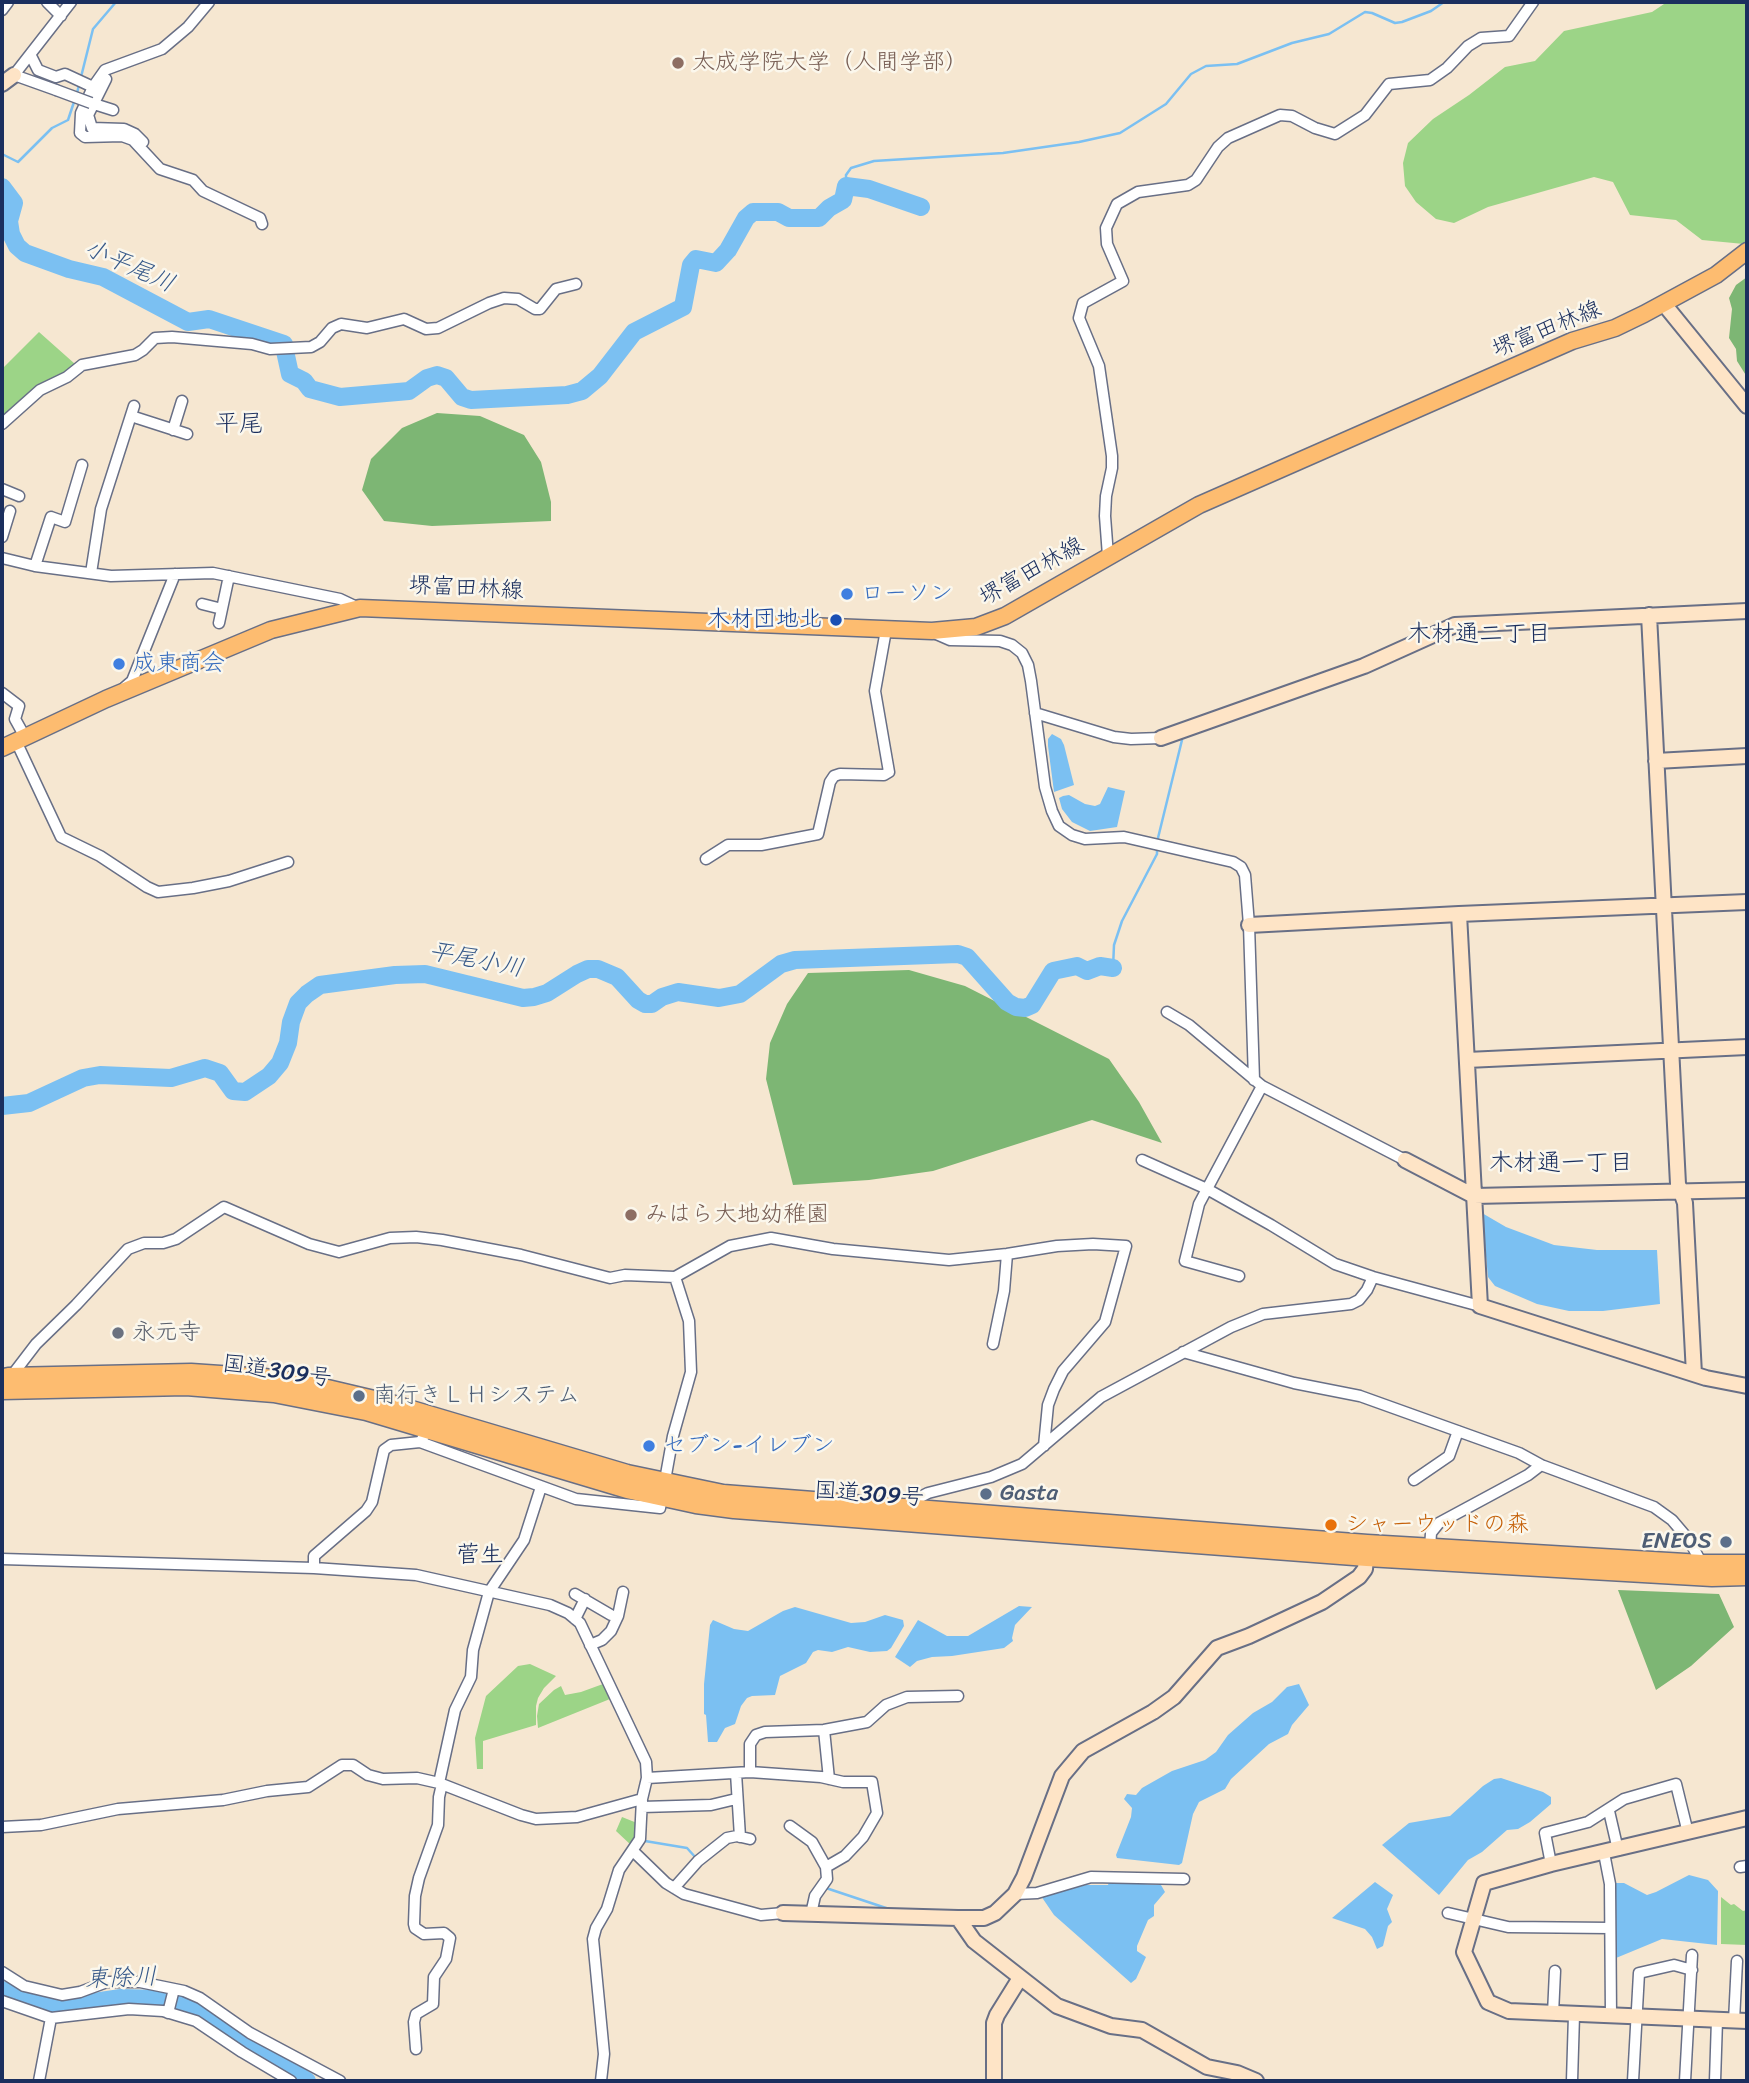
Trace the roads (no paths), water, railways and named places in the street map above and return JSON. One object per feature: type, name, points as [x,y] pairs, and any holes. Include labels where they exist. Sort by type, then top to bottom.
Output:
[{"type":"highway","name":"国道309号","points":[[6,1384],[191,1373],[306,1384],[391,1404],[627,1474],[664,1490],[759,1511],[1367,1551],[1712,1577],[1747,1576]]},
{"type":"highway","name":"国道309号","points":[[6,1384],[218,1387],[274,1393],[335,1404],[425,1435],[627,1489],[900,1508],[1367,1551],[1430,1548],[1702,1564],[1747,1564]]},
{"type":"main road","name":"堺富田林線","points":[[14,742],[124,691],[271,630],[360,608],[932,631],[965,629],[997,620],[1181,514],[1572,341],[1615,328],[1716,275],[1747,251]]},
{"type":"street","points":[[2,9],[8,2]]},
{"type":"street","points":[[47,2],[61,16]]},
{"type":"street","points":[[8,80],[31,55],[71,2]]},
{"type":"street","points":[[209,2],[173,41],[147,56],[105,70],[92,87],[81,113],[80,133],[85,137],[122,136],[132,140],[160,169],[193,180],[203,191],[260,218],[262,224]]},
{"type":"street","points":[[1108,556],[1105,516],[1112,468],[1111,456],[1099,366],[1079,318],[1083,303],[1123,281],[1107,244],[1106,228],[1117,204],[1138,192],[1188,185],[1196,180],[1218,147],[1228,138],[1280,115],[1292,116],[1315,128],[1335,134],[1365,115],[1382,97],[1389,84],[1430,80],[1481,38],[1509,36],[1533,2]]},
{"type":"street","points":[[160,169],[158,159],[135,134],[124,129],[92,128],[88,115],[104,81],[111,73],[154,57],[176,45],[173,41]]},
{"type":"street","points":[[31,55],[38,70],[56,77],[65,74],[92,87]]},
{"type":"street","points":[[8,80],[56,90],[113,110]]},
{"type":"street","points":[[2,424],[40,390],[67,377],[82,365],[135,355],[155,338],[252,344],[270,349],[311,347],[320,342],[332,328],[341,324],[367,328],[404,319],[426,329],[438,328],[504,298],[518,299],[540,309],[556,289],[576,285]]},
{"type":"street","points":[[1664,304],[1747,405]]},
{"type":"street","points":[[173,430],[182,401]]},
{"type":"street","points":[[91,573],[102,509],[132,411],[187,434]]},
{"type":"street","points":[[35,566],[51,517],[65,522],[82,466]]},
{"type":"street","points":[[2,489],[19,496]]},
{"type":"street","points":[[2,537],[10,511]]},
{"type":"street","points":[[2,558],[35,566],[137,577],[214,573],[340,599],[360,608]]},
{"type":"street","points":[[124,691],[125,685],[132,681],[175,574]]},
{"type":"street","points":[[219,623],[229,576]]},
{"type":"street","points":[[202,604],[222,609]]},
{"type":"street","points":[[1035,713],[1114,737],[1161,738],[1364,666],[1455,625],[1747,611]]},
{"type":"street","points":[[1648,615],[1678,1184],[1685,1203],[1694,1374]]},
{"type":"street","points":[[706,859],[729,845],[761,845],[818,834],[830,782],[834,776],[884,775],[889,772],[875,691],[886,630]]},
{"type":"street","points":[[932,631],[950,640],[992,640],[1012,645],[1021,653],[1028,665],[1045,787],[1059,826],[1072,835],[1085,839],[1124,837],[1233,862],[1241,867],[1245,874],[1258,1083],[1199,1204],[1185,1261],[1239,1276]]},
{"type":"street","points":[[2,693],[19,706],[15,719],[14,742],[61,837],[100,856],[147,887],[159,891],[229,881],[288,862]]},
{"type":"street","points":[[1656,761],[1747,756]]},
{"type":"street","points":[[1249,925],[1747,902]]},
{"type":"street","points":[[1460,914],[1480,1306]]},
{"type":"street","points":[[1167,1012],[1188,1025],[1258,1083],[1474,1196],[1747,1190]]},
{"type":"street","points":[[1467,1060],[1747,1047]]},
{"type":"street","points":[[1142,1160],[1207,1189],[1335,1264],[1480,1306],[1694,1374],[1747,1386]]},
{"type":"street","points":[[6,1384],[36,1345],[128,1249],[144,1243],[163,1243],[176,1239],[225,1207],[309,1244],[339,1252],[390,1238],[416,1237],[521,1255],[610,1278],[625,1275],[675,1277],[730,1246],[771,1238],[833,1249],[949,1260],[1056,1246],[1126,1246],[1105,1322],[1063,1371],[1054,1389],[1048,1405],[1044,1446]]},
{"type":"street","points":[[993,1344],[1004,1291],[1007,1254]]},
{"type":"street","points":[[314,1568],[314,1556],[366,1511],[372,1502],[384,1450],[391,1445],[425,1435],[541,1487],[576,1499],[660,1508],[673,1436],[691,1372],[690,1321],[675,1277]]},
{"type":"street","points":[[900,1508],[928,1493],[991,1477],[1022,1464],[1101,1397],[1183,1352],[1263,1314],[1351,1304],[1359,1300],[1373,1277]]},
{"type":"street","points":[[1183,1352],[1294,1383],[1360,1396],[1519,1453],[1541,1465],[1654,1507],[1672,1520],[1689,1541],[1702,1564]]},
{"type":"street","points":[[1414,1480],[1449,1456],[1458,1431]]},
{"type":"street","points":[[1430,1548],[1431,1533],[1439,1523],[1528,1475],[1541,1465]]},
{"type":"street","points":[[416,2049],[416,2014],[433,2004],[434,1977],[446,1959],[450,1938],[444,1933],[424,1934],[415,1928],[414,1924],[419,1878],[438,1825],[441,1783],[455,1710],[471,1677],[473,1650],[489,1592],[524,1540],[541,1487]]},
{"type":"street","points":[[632,1851],[684,1894],[761,1916],[783,1913],[984,1918],[995,1913],[1015,1894],[1062,1776],[1083,1751],[1153,1712],[1174,1697],[1217,1648],[1276,1624],[1322,1602],[1342,1589],[1366,1569],[1367,1551]]},
{"type":"street","points":[[2,1559],[314,1568],[416,1574],[550,1605],[580,1623],[646,1762],[647,1778],[642,1803],[640,1839],[620,1870],[607,1909],[593,1939],[604,2054],[601,2081]]},
{"type":"street","points":[[590,1644],[602,1640],[611,1631],[618,1616],[623,1592]]},
{"type":"street","points":[[575,1619],[580,1597],[611,1615]]},
{"type":"street","points":[[750,1772],[750,1744],[756,1735],[765,1732],[824,1730],[867,1723],[886,1704],[907,1697],[958,1696]]},
{"type":"street","points":[[824,1730],[829,1779]]},
{"type":"street","points":[[2,1827],[41,1825],[118,1809],[223,1800],[267,1791],[308,1787],[342,1765],[353,1765],[368,1775],[383,1779],[417,1778],[441,1783],[536,1819],[577,1816],[642,1803],[711,1805],[736,1799]]},
{"type":"street","points":[[647,1778],[750,1772],[843,1782],[872,1782],[877,1813],[863,1838],[845,1856],[826,1867]]},
{"type":"street","points":[[674,1888],[698,1861],[721,1842],[727,1838],[745,1838],[736,1799],[736,1773]]},
{"type":"street","points":[[1551,1864],[1545,1833],[1588,1822],[1624,1799],[1676,1784],[1688,1833]]},
{"type":"street","points":[[1609,1811],[1611,2016]]},
{"type":"street","points":[[1737,1961],[1740,2021],[1717,2021],[1508,2011],[1488,2002],[1464,1952],[1484,1883],[1551,1864],[1747,1818]]},
{"type":"street","points":[[790,1826],[812,1842],[826,1867],[827,1879],[815,1896],[811,1914]]},
{"type":"street","points":[[1015,1894],[1037,1893],[1091,1877],[1184,1879]]},
{"type":"street","points":[[1448,1913],[1508,1927],[1610,1928]]},
{"type":"street","points":[[958,1918],[974,1941],[1057,2006],[1111,2026],[1142,2030],[1207,2067],[1237,2073],[1256,2081]]},
{"type":"street","points":[[1685,2081],[1692,1955]]},
{"type":"street","points":[[1633,2081],[1639,1973],[1674,1965],[1692,1970]]},
{"type":"street","points":[[1553,2014],[1555,1971]]},
{"type":"street","points":[[2,1972],[24,1986],[62,1995],[80,1992],[107,1982],[140,1982],[174,1989],[200,1998],[250,2033],[340,2081]]},
{"type":"street","points":[[994,2081],[994,2023],[1020,1978]]},
{"type":"street","points":[[168,2013],[174,1989]]},
{"type":"street","points":[[2,2001],[51,2018],[129,2008],[146,2008],[168,2013],[196,2021],[291,2081]]},
{"type":"street","points":[[1572,2081],[1574,2015]]},
{"type":"street","points":[[39,2081],[51,2018]]},
{"type":"street","points":[[1715,2081],[1717,2021]]},
{"type":"water","points":[[1052,734],[1061,739],[1064,745],[1074,785],[1054,792],[1048,746],[1048,739]]},
{"type":"water","points":[[1108,787],[1125,791],[1117,827],[1090,831],[1072,822],[1062,809],[1059,798],[1069,795],[1085,804],[1100,804]]},
{"type":"water","points":[[1482,1213],[1506,1227],[1554,1245],[1597,1250],[1657,1250],[1660,1304],[1603,1311],[1569,1311],[1537,1304],[1495,1286],[1488,1277]]},
{"type":"water","points":[[1019,1606],[1032,1607],[1015,1625],[1013,1641],[1004,1648],[932,1657],[917,1661],[910,1667],[895,1657],[918,1620],[947,1636],[968,1636]]},
{"type":"water","points":[[795,1607],[851,1623],[865,1622],[885,1615],[903,1620],[904,1626],[887,1651],[870,1652],[848,1647],[832,1652],[813,1652],[806,1663],[780,1676],[775,1695],[747,1698],[735,1724],[725,1728],[717,1742],[708,1742],[704,1684],[710,1625],[713,1620],[734,1629],[748,1631]]},
{"type":"water","points":[[1299,1684],[1309,1705],[1288,1734],[1269,1744],[1231,1779],[1225,1789],[1199,1802],[1193,1814],[1182,1863],[1179,1865],[1117,1858],[1131,1817],[1132,1808],[1124,1799],[1127,1794],[1136,1795],[1142,1788],[1172,1771],[1205,1760],[1253,1713],[1272,1702],[1287,1687]]},
{"type":"water","points":[[1501,1778],[1543,1792],[1551,1797],[1551,1804],[1530,1822],[1518,1829],[1507,1830],[1482,1852],[1468,1860],[1439,1895],[1382,1845],[1409,1823],[1450,1816],[1483,1786]]},
{"type":"water","points":[[1689,1875],[1708,1880],[1718,1891],[1717,1945],[1662,1939],[1616,1958],[1615,1883],[1624,1883],[1647,1895]]},
{"type":"water","points":[[1109,1882],[1161,1885],[1165,1892],[1154,1905],[1154,1916],[1148,1920],[1137,1946],[1137,1951],[1146,1957],[1136,1979],[1131,1983],[1054,1915],[1041,1896],[1086,1885],[1108,1885]]},
{"type":"water","points":[[1375,1882],[1393,1895],[1387,1909],[1392,1922],[1388,1926],[1383,1946],[1377,1949],[1365,1929],[1332,1918]]},
{"type":"waterway","points":[[77,93],[93,29],[116,2]]},
{"type":"waterway","points":[[846,186],[846,175],[851,168],[874,161],[1003,153],[1120,133],[1166,104],[1191,74],[1206,66],[1237,64],[1292,43],[1329,34],[1365,12],[1395,23],[1431,11],[1444,2]]},
{"type":"waterway","points":[[2,154],[18,162],[52,128],[68,120],[75,99]]},
{"type":"waterway","name":"小平尾川","points":[[285,351],[290,374],[304,381],[310,389],[340,397],[409,391],[427,378],[437,375],[446,378],[462,397],[471,400],[567,395],[582,391],[600,376],[634,332],[683,307],[691,265],[696,259],[716,263],[728,250],[746,218],[753,212],[778,212],[789,218],[819,218],[843,200],[846,186],[869,189],[921,207]]},
{"type":"waterway","name":"小平尾川","points":[[2,187],[14,203],[9,221],[11,234],[17,246],[25,253],[69,269],[103,277],[188,322],[209,319],[284,344]]},
{"type":"waterway","points":[[1157,842],[1182,740]]},
{"type":"waterway","points":[[1113,968],[1114,945],[1122,921],[1157,854],[1157,849]]},
{"type":"waterway","name":"平尾小川","points":[[2,1106],[29,1103],[83,1078],[100,1075],[171,1078],[205,1068],[220,1073],[233,1091],[245,1092],[269,1076],[280,1063],[298,1003],[307,994],[320,985],[395,975],[425,974],[523,998],[547,993],[577,974],[588,969],[598,969],[617,977],[638,1000],[652,1004],[662,997],[678,992],[719,998],[740,994],[781,964],[795,960],[958,954],[967,957],[1007,1002],[1025,1008],[1032,1005],[1053,971],[1077,966],[1087,971],[1100,966],[1113,968]]},
{"type":"waterway","points":[[645,1841],[687,1848],[696,1858]]},
{"type":"waterway","points":[[826,1888],[892,1910]]},
{"type":"waterway","name":"東除川","points":[[2,1990],[53,2008],[121,1998],[160,1999],[179,2003],[198,2011],[307,2081]]},
{"type":"place","name":"太成学院大学（人間学部）","points":[[678,63]]},
{"type":"place","name":"ローソン","points":[[847,594]]},
{"type":"place","name":"木材団地北","points":[[836,620]]},
{"type":"place","name":"成東商会","points":[[119,664]]},
{"type":"place","name":"みはら大地幼稚園","points":[[631,1215]]},
{"type":"place","name":"永元寺","points":[[118,1333]]},
{"type":"place","name":"南行きＬＨシステム","points":[[359,1396]]},
{"type":"place","name":"セブン-イレブン","points":[[649,1446]]},
{"type":"place","name":"Gasta","points":[[986,1494]]},
{"type":"place","name":"シャーウッドの森","points":[[1331,1525]]},
{"type":"place","name":"ENEOS","points":[[1726,1542]]},
{"type":"district","name":"平尾","points":[[239,425]]},
{"type":"district","name":"木材通二丁目","points":[[1479,635]]},
{"type":"district","name":"木材通一丁目","points":[[1561,1164]]},
{"type":"district","name":"菅生","points":[[480,1556]]}]
